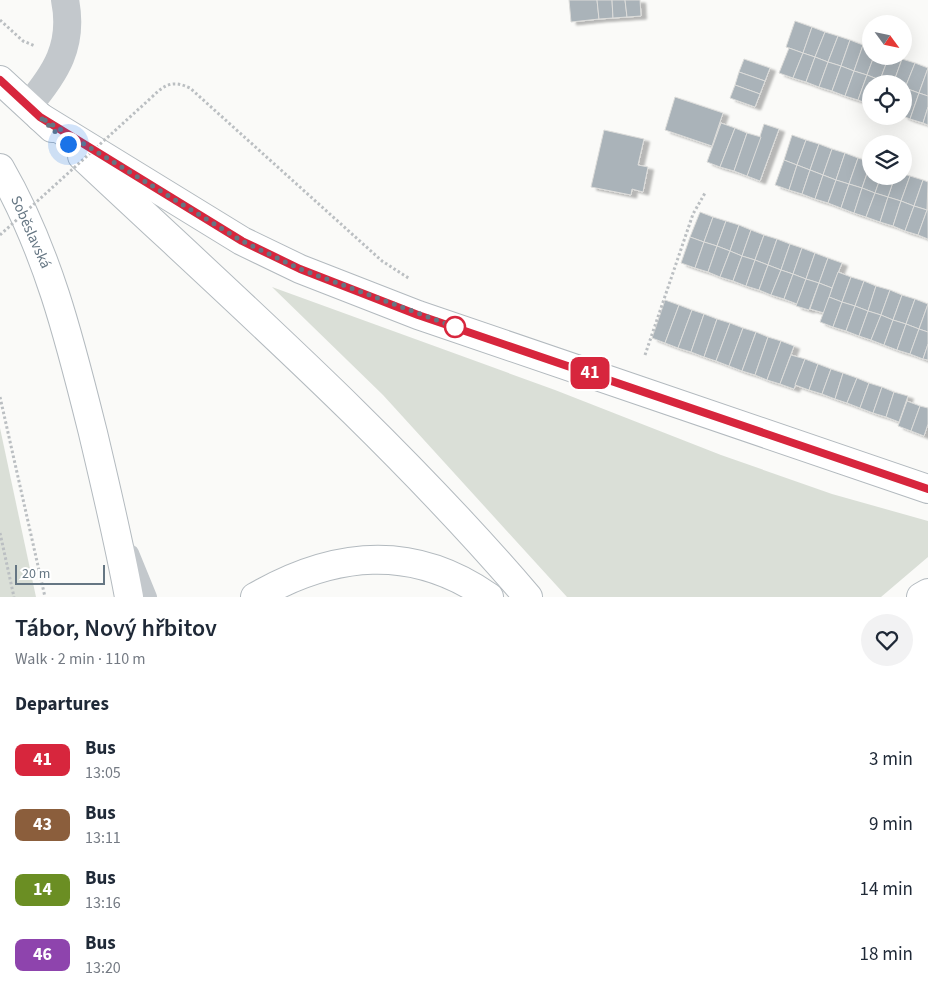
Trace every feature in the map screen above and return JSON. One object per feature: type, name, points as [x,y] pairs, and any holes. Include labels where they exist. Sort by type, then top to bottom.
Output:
[{"type":"main road","points":[[0,80],[198,263],[358,416],[448,508],[528,597]]},
{"type":"main road","points":[[34,111],[242,241],[300,269],[418,315],[928,488]]},
{"type":"main road","name":"Soběslavská","points":[[0,168],[38,242],[58,298],[101,469],[129,597]]},
{"type":"main road","points":[[255,597],[296,575],[320,567],[369,559],[394,560],[441,570],[489,597]]},
{"type":"main road","points":[[921,597],[928,593]]},
{"type":"street","points":[[34,111],[42,89],[62,58],[69,24],[65,0]]},
{"type":"lane","points":[[101,469],[138,572],[149,597]]},
{"type":"path","points":[[0,20],[28,44],[39,45]]},
{"type":"path","points":[[0,235],[165,85],[174,83],[190,88],[382,260],[414,281]]},
{"type":"path","points":[[645,355],[693,214],[705,193]]},
{"type":"path","points":[[0,397],[45,597]]},
{"type":"path","points":[[0,533],[14,597]]},
{"type":"shaded area","points":[[272,287],[555,390],[721,455],[832,494],[928,521],[928,557],[881,597],[567,597],[383,395]]},
{"type":"shaded area","points":[[0,428],[36,597],[0,597]]},
{"type":"building","points":[[569,0],[597,0],[599,19],[571,22]]},
{"type":"building","points":[[597,0],[612,0],[613,18],[599,19]]},
{"type":"building","points":[[612,0],[625,0],[627,17],[613,18]]},
{"type":"building","points":[[625,0],[640,0],[641,16],[627,17]]},
{"type":"building","points":[[795,21],[812,27],[803,53],[786,47]]},
{"type":"building","points":[[812,27],[825,32],[815,57],[803,53]]},
{"type":"building","points":[[825,32],[838,36],[828,62],[815,57]]},
{"type":"building","points":[[838,36],[850,40],[841,66],[828,62]]},
{"type":"building","points":[[850,40],[862,45],[854,71],[841,66]]},
{"type":"building","points":[[789,48],[803,53],[793,78],[779,73]]},
{"type":"building","points":[[862,48],[862,65],[871,65],[867,75],[854,71]]},
{"type":"building","points":[[803,53],[815,57],[806,82],[793,78]]},
{"type":"building","points":[[815,57],[828,62],[819,87],[806,82]]},
{"type":"building","points":[[744,59],[770,68],[765,81],[739,72]]},
{"type":"building","points":[[828,62],[841,66],[832,91],[819,87]]},
{"type":"building","points":[[912,62],[915,63],[910,75],[896,75],[900,65],[912,65]]},
{"type":"building","points":[[915,63],[928,68],[919,93],[912,90],[912,75],[910,75]]},
{"type":"building","points":[[871,65],[886,65],[882,75],[867,75]]},
{"type":"building","points":[[886,65],[900,65],[896,75],[882,75]]},
{"type":"building","points":[[841,66],[854,71],[845,96],[832,91]]},
{"type":"building","points":[[928,68],[928,96],[919,93]]},
{"type":"building","points":[[854,71],[867,75],[862,75],[862,89],[858,100],[845,96]]},
{"type":"building","points":[[739,72],[765,81],[760,94],[735,85]]},
{"type":"building","points":[[735,85],[760,94],[755,107],[730,98]]},
{"type":"building","points":[[862,89],[862,102],[858,100]]},
{"type":"building","points":[[912,90],[919,93],[912,113]]},
{"type":"building","points":[[919,93],[928,96],[928,107],[923,123],[912,120],[912,113]]},
{"type":"building","points":[[675,97],[723,113],[712,146],[665,130]]},
{"type":"building","points":[[928,107],[928,125],[923,123]]},
{"type":"building","points":[[721,123],[735,128],[720,167],[707,162]]},
{"type":"building","points":[[764,124],[779,129],[760,181],[747,176]]},
{"type":"building","points":[[735,128],[747,133],[734,171],[720,167]]},
{"type":"building","points":[[604,130],[644,139],[638,165],[648,167],[643,192],[632,189],[631,195],[591,187]]},
{"type":"building","points":[[747,133],[761,137],[747,176],[734,171]]},
{"type":"building","points":[[792,135],[806,140],[797,165],[784,160]]},
{"type":"building","points":[[806,140],[819,144],[810,170],[797,165]]},
{"type":"building","points":[[819,144],[832,149],[823,175],[810,170]]},
{"type":"building","points":[[832,149],[845,153],[836,180],[823,175]]},
{"type":"building","points":[[845,153],[858,158],[849,184],[836,180]]},
{"type":"building","points":[[858,158],[862,159],[862,188],[849,184]]},
{"type":"building","points":[[784,160],[797,165],[789,190],[775,185]]},
{"type":"building","points":[[797,165],[810,170],[802,194],[789,190]]},
{"type":"building","points":[[810,170],[823,175],[815,199],[802,194]]},
{"type":"building","points":[[823,175],[836,180],[828,203],[815,199]]},
{"type":"building","points":[[912,177],[923,180],[914,206],[901,201],[907,185],[912,185]]},
{"type":"building","points":[[836,180],[849,184],[841,208],[828,203]]},
{"type":"building","points":[[923,180],[928,182],[927,210],[914,206]]},
{"type":"building","points":[[849,184],[862,188],[854,213],[841,208]]},
{"type":"building","points":[[863,185],[878,185],[875,193],[862,188]]},
{"type":"building","points":[[878,185],[892,185],[888,197],[875,193]]},
{"type":"building","points":[[892,185],[907,185],[901,201],[888,197]]},
{"type":"building","points":[[862,188],[875,193],[866,217],[854,213]]},
{"type":"building","points":[[875,193],[888,197],[880,222],[866,217]]},
{"type":"building","points":[[888,197],[901,201],[893,226],[880,222]]},
{"type":"building","points":[[901,201],[914,206],[905,231],[893,226]]},
{"type":"building","points":[[914,206],[927,210],[918,235],[905,231]]},
{"type":"building","points":[[928,210],[928,239],[918,235]]},
{"type":"building","points":[[700,212],[713,217],[704,242],[690,237]]},
{"type":"building","points":[[713,217],[726,221],[717,246],[704,242]]},
{"type":"building","points":[[726,221],[739,225],[730,251],[717,246]]},
{"type":"building","points":[[739,225],[751,230],[742,256],[730,251]]},
{"type":"building","points":[[751,230],[764,235],[755,260],[742,256]]},
{"type":"building","points":[[764,235],[777,239],[768,265],[755,260]]},
{"type":"building","points":[[690,237],[704,242],[695,268],[681,263]]},
{"type":"building","points":[[777,239],[790,244],[781,270],[768,265]]},
{"type":"building","points":[[704,242],[717,246],[708,272],[695,268]]},
{"type":"building","points":[[790,244],[802,248],[793,274],[781,270]]},
{"type":"building","points":[[717,246],[730,251],[720,277],[708,272]]},
{"type":"building","points":[[802,248],[815,253],[806,279],[793,274]]},
{"type":"building","points":[[730,251],[742,256],[733,281],[720,277]]},
{"type":"building","points":[[815,253],[828,258],[819,283],[806,279]]},
{"type":"building","points":[[742,256],[755,260],[746,286],[733,281]]},
{"type":"building","points":[[828,258],[842,263],[832,288],[819,283]]},
{"type":"building","points":[[755,260],[768,265],[759,290],[746,286]]},
{"type":"building","points":[[768,265],[781,270],[771,295],[759,290]]},
{"type":"building","points":[[781,270],[793,274],[784,299],[771,295]]},
{"type":"building","points":[[838,272],[851,277],[842,302],[829,297]]},
{"type":"building","points":[[793,274],[806,279],[797,304],[784,299]]},
{"type":"building","points":[[851,277],[864,281],[855,306],[842,302]]},
{"type":"building","points":[[806,279],[819,283],[809,310],[796,306]]},
{"type":"building","points":[[864,281],[876,286],[868,311],[855,306]]},
{"type":"building","points":[[819,283],[832,288],[824,313],[810,309]]},
{"type":"building","points":[[876,286],[890,290],[881,315],[868,311]]},
{"type":"building","points":[[890,290],[902,295],[893,320],[881,315]]},
{"type":"building","points":[[902,295],[915,299],[906,324],[893,320]]},
{"type":"building","points":[[829,297],[842,302],[833,327],[820,322]]},
{"type":"building","points":[[915,299],[928,304],[919,329],[906,324]]},
{"type":"building","points":[[665,300],[679,305],[665,343],[652,338]]},
{"type":"building","points":[[842,302],[855,306],[846,331],[833,327]]},
{"type":"building","points":[[928,304],[928,332],[919,329]]},
{"type":"building","points":[[679,305],[692,310],[678,348],[665,343]]},
{"type":"building","points":[[855,306],[868,311],[859,336],[846,331]]},
{"type":"building","points":[[692,310],[704,314],[691,352],[678,348]]},
{"type":"building","points":[[868,311],[881,315],[871,340],[859,336]]},
{"type":"building","points":[[704,314],[717,319],[704,357],[691,352]]},
{"type":"building","points":[[881,315],[893,320],[884,345],[871,340]]},
{"type":"building","points":[[717,319],[730,323],[716,361],[704,357]]},
{"type":"building","points":[[893,320],[906,324],[897,350],[884,345]]},
{"type":"building","points":[[730,323],[743,328],[729,366],[716,361]]},
{"type":"building","points":[[906,324],[919,329],[910,354],[897,350]]},
{"type":"building","points":[[743,328],[756,332],[742,371],[729,366]]},
{"type":"building","points":[[919,329],[928,332],[928,344],[923,359],[910,354]]},
{"type":"building","points":[[756,332],[768,337],[755,375],[742,371]]},
{"type":"building","points":[[768,337],[781,341],[767,380],[755,375]]},
{"type":"building","points":[[781,341],[794,346],[780,384],[767,380]]},
{"type":"building","points":[[928,344],[928,360],[923,359]]},
{"type":"building","points":[[791,355],[805,359],[794,389],[780,384]]},
{"type":"building","points":[[805,359],[818,364],[809,390],[795,385]]},
{"type":"building","points":[[818,364],[831,369],[822,394],[809,390]]},
{"type":"building","points":[[831,369],[843,373],[835,399],[822,394]]},
{"type":"building","points":[[843,373],[857,378],[847,403],[835,399]]},
{"type":"building","points":[[857,378],[869,383],[860,408],[847,403]]},
{"type":"building","points":[[869,383],[882,387],[873,413],[860,408]]},
{"type":"building","points":[[882,387],[894,392],[886,417],[873,413]]},
{"type":"building","points":[[894,392],[908,396],[899,422],[886,417]]},
{"type":"building","points":[[907,401],[920,406],[911,431],[898,426]]},
{"type":"building","points":[[920,406],[928,408],[928,424],[924,436],[911,431]]},
{"type":"bus line","name":"41","points":[[0,80],[40,117],[242,241],[300,269],[418,315],[928,489]]},
{"type":"route","points":[[68,144],[40,117],[242,241],[300,269],[418,315],[455,327]]}]
